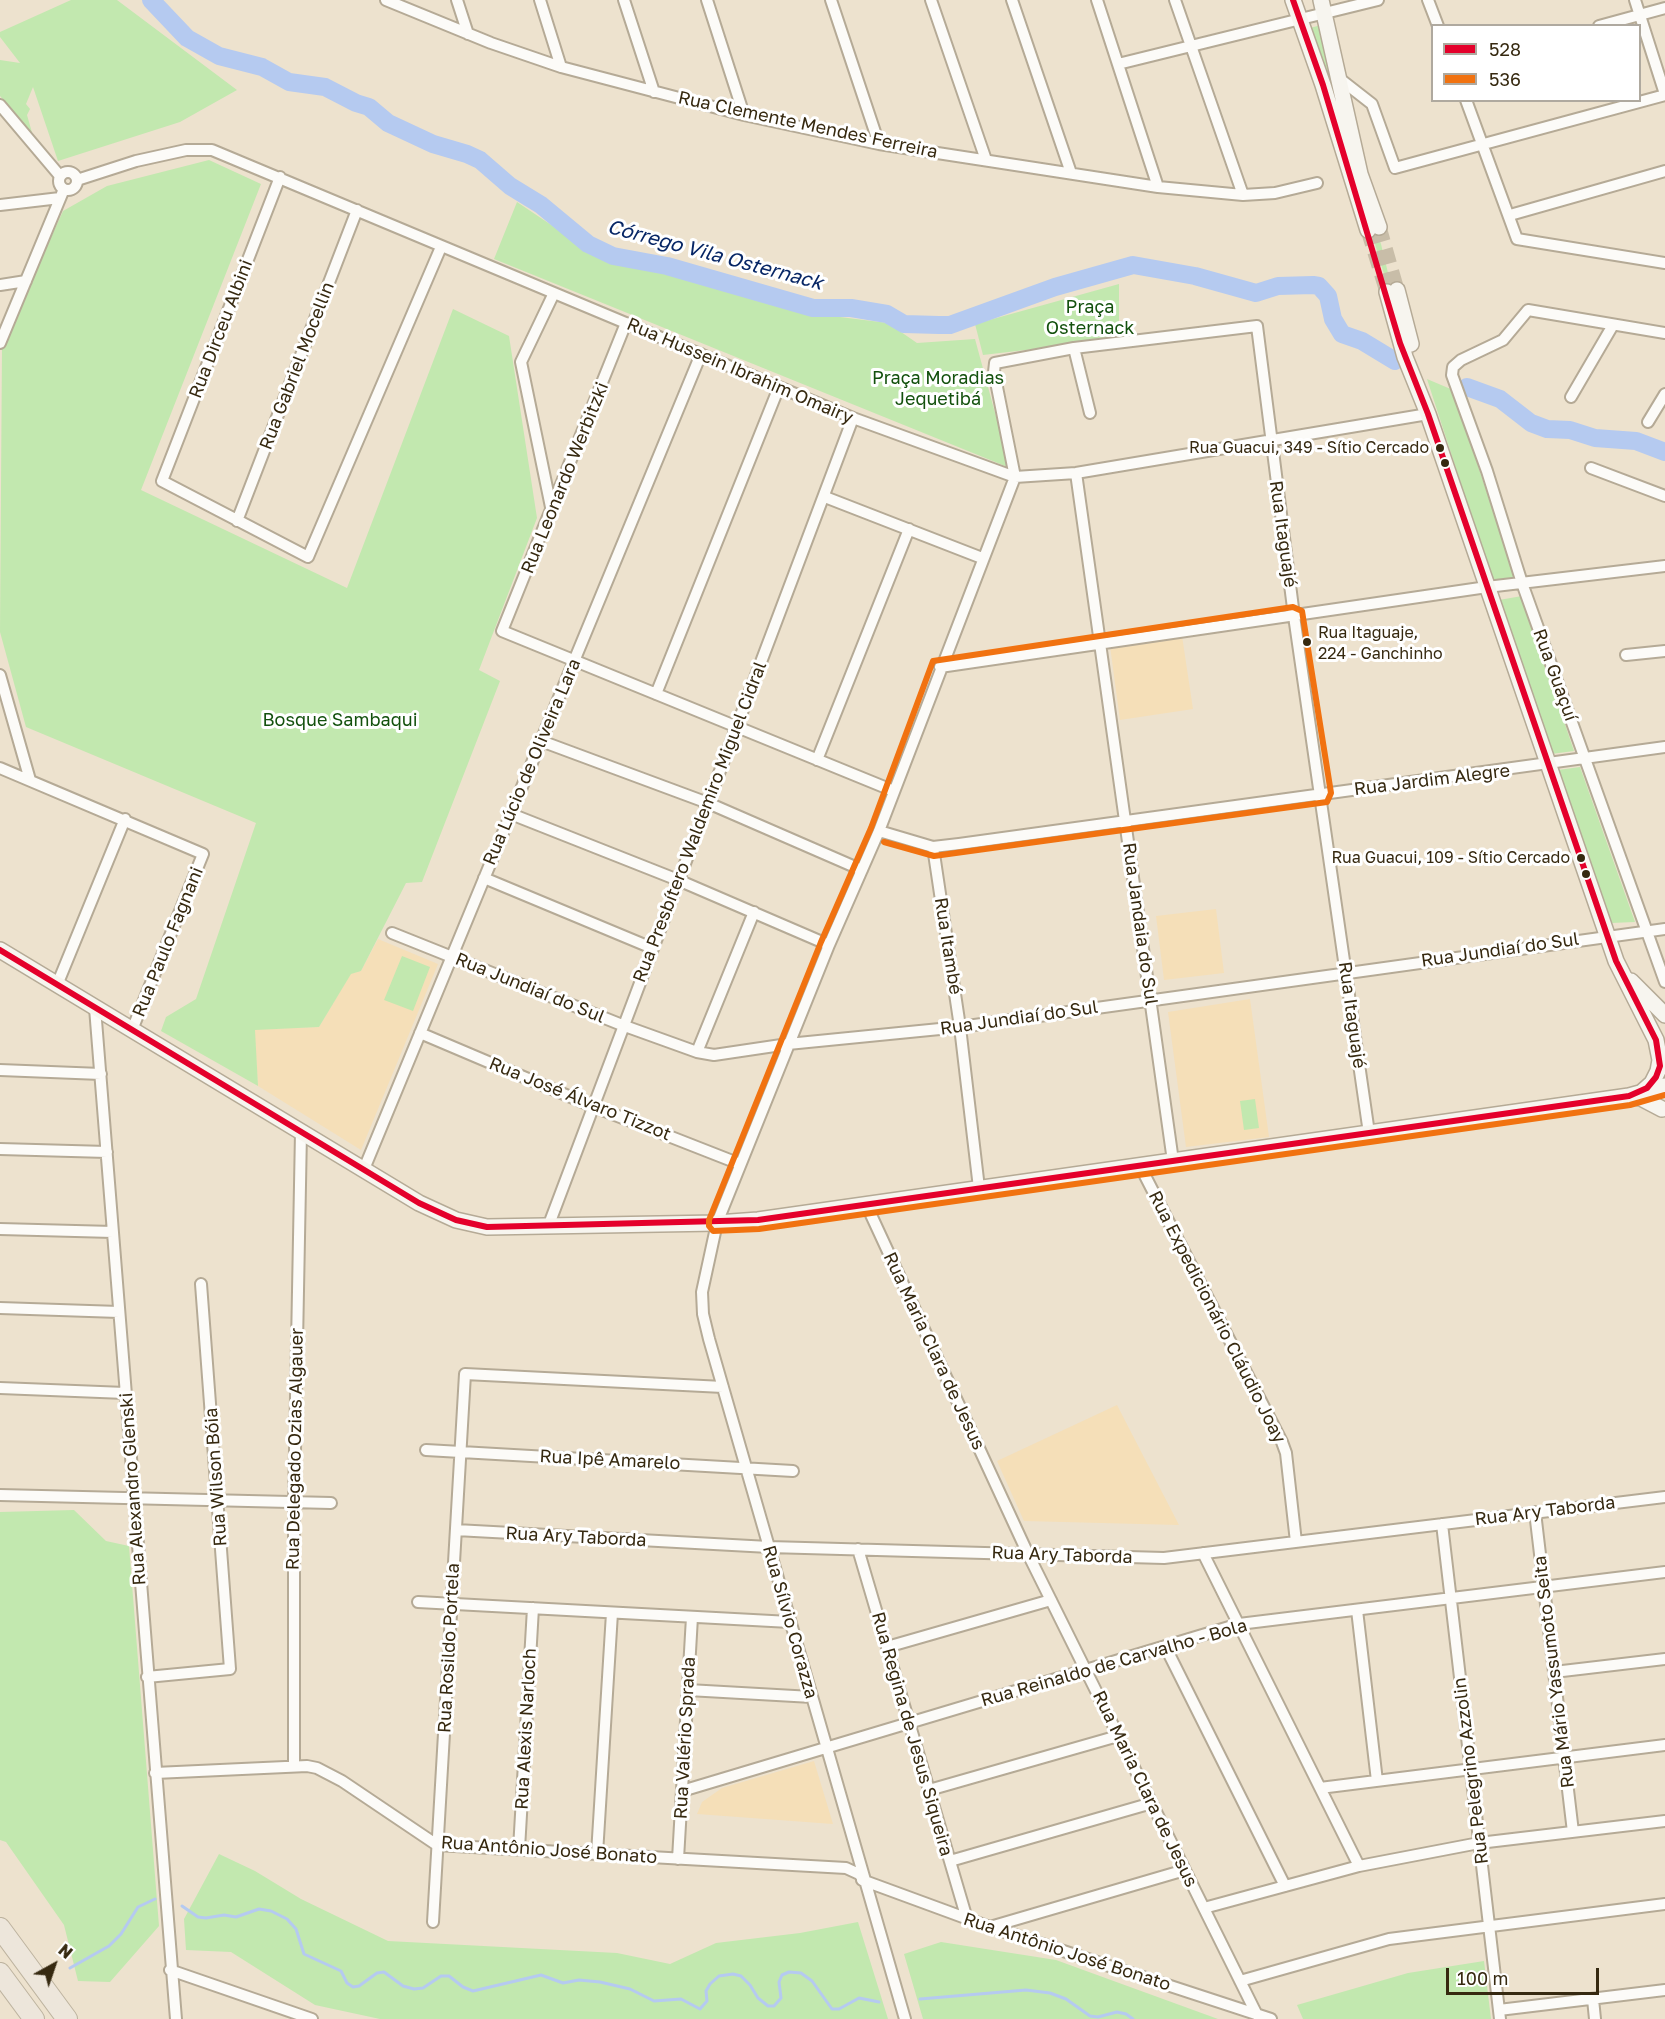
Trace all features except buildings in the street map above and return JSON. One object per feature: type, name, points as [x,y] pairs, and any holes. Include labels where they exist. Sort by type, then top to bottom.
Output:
[{"type":"highway","points":[[0,1928],[67,2019]]},
{"type":"highway","points":[[0,1973],[34,2019]]},
{"type":"highway","points":[[0,1981],[19,2019]]},
{"type":"main road","points":[[1293,0],[1373,229],[1324,7]]},
{"type":"main road","name":"Rua Guaçuí","points":[[1392,291],[1405,357],[1428,414],[1618,968],[1657,1022],[1662,1069]]},
{"type":"main road","points":[[0,950],[430,1209],[456,1220],[487,1227],[717,1223],[1140,1166],[1633,1095],[1665,1086]]},
{"type":"main road","name":"Rua Guaçuí","points":[[1618,968],[1665,1015]]},
{"type":"main road","points":[[1633,1095],[1652,1083],[1662,1069]]},
{"type":"main road","points":[[1664,1111],[1661,1101],[1665,1086]]},
{"type":"main road","points":[[1633,1095],[1664,1111]]},
{"type":"street","name":"Rua Clemente Mendes Ferreira","points":[[386,0],[468,34],[561,67],[744,115],[879,144],[1158,187],[1243,195],[1275,193],[1317,183]]},
{"type":"street","points":[[457,0],[468,34]]},
{"type":"street","points":[[540,0],[561,67]]},
{"type":"street","points":[[624,0],[654,92]]},
{"type":"street","points":[[707,0],[744,115]]},
{"type":"street","points":[[831,0],[879,144]]},
{"type":"street","points":[[931,0],[986,160]]},
{"type":"street","points":[[1012,0],[1071,173]]},
{"type":"street","points":[[1097,0],[1158,187]]},
{"type":"street","points":[[1175,0],[1243,195]]},
{"type":"street","points":[[1119,64],[1300,20],[1324,7],[1378,0]]},
{"type":"street","points":[[1428,0],[1436,24]]},
{"type":"street","points":[[1635,0],[1665,94],[1641,100]]},
{"type":"street","points":[[1606,24],[1665,8]]},
{"type":"street","points":[[1340,79],[1372,104],[1395,168],[1482,142],[1634,102]]},
{"type":"street","points":[[1467,102],[1517,239],[1665,263]]},
{"type":"street","points":[[0,105],[6,119],[60,176]]},
{"type":"street","name":"Rua Hussein Ibrahim Omairy","points":[[77,180],[136,161],[186,150],[212,150],[853,418],[1015,477],[1076,472],[1428,414]]},
{"type":"street","points":[[1510,215],[1665,171]]},
{"type":"street","points":[[0,206],[62,193],[73,188],[77,180],[68,172],[60,176],[58,182],[62,193],[0,343]]},
{"type":"street","name":"Rua Dirceu Albini","points":[[237,521],[162,481],[280,177]]},
{"type":"street","name":"Rua Gabriel Mocellin","points":[[237,521],[357,210]]},
{"type":"street","points":[[237,521],[309,557],[441,247]]},
{"type":"street","points":[[0,285],[26,281]]},
{"type":"street","points":[[552,512],[521,362],[554,293]]},
{"type":"street","name":"Rua Guaçuí","points":[[1613,325],[1533,310],[1524,312],[1503,340],[1465,357],[1453,367],[1453,379],[1487,471],[1522,583],[1665,982]]},
{"type":"street","name":"Rua Leonardo Werbitzki","points":[[574,662],[502,631],[552,512],[626,323]]},
{"type":"street","points":[[1571,397],[1613,325],[1665,333]]},
{"type":"street","name":"Rua Itaguajé","points":[[1074,348],[1257,326],[1294,616],[1322,794],[1369,1133]]},
{"type":"street","points":[[1015,477],[994,372],[995,363],[1074,348],[1090,413]]},
{"type":"street","name":"Rua Lúcio de Oliveira Lara","points":[[363,1169],[701,354]]},
{"type":"street","points":[[656,694],[779,387]]},
{"type":"street","points":[[1648,422],[1665,394]]},
{"type":"street","name":"Rua Presbítero Waldemiro Miguel Cidral","points":[[548,1227],[591,1106],[825,497],[853,418]]},
{"type":"street","points":[[1591,468],[1665,496]]},
{"type":"street","name":"Rua Jandaia do Sul","points":[[1076,472],[1173,1161]]},
{"type":"street","name":"Rua Sílvio Corazza","points":[[904,2019],[706,1328],[702,1303],[704,1280],[717,1223],[788,1044],[879,831],[940,667],[1015,477]]},
{"type":"street","points":[[825,497],[982,558]]},
{"type":"street","points":[[817,760],[909,530]]},
{"type":"street","points":[[940,667],[1488,587],[1665,566]]},
{"type":"street","points":[[1626,656],[1665,651]]},
{"type":"street","points":[[574,662],[894,791]]},
{"type":"street","points":[[0,675],[30,780]]},
{"type":"street","points":[[541,741],[708,803],[862,870]]},
{"type":"street","name":"Rua Jardim Alegre","points":[[879,831],[933,847],[1665,747]]},
{"type":"street","points":[[0,768],[125,819],[57,985]]},
{"type":"street","points":[[511,814],[678,880],[829,945]]},
{"type":"street","name":"Rua Paulo Fagnani","points":[[125,819],[203,854],[132,1030]]},
{"type":"street","name":"Rua Itambé","points":[[933,847],[960,1026],[979,1188]]},
{"type":"street","points":[[484,878],[652,948]]},
{"type":"street","points":[[697,1052],[754,912]]},
{"type":"street","name":"Rua Jundiaí do Sul","points":[[392,933],[622,1025],[697,1052],[714,1055],[788,1044],[960,1026],[1607,935],[1665,929]]},
{"type":"street","name":"Rua Alexandro Glenski","points":[[95,1008],[170,1970],[176,2019]]},
{"type":"street","name":"Rua José Álvaro Tizzot","points":[[420,1033],[591,1106],[740,1164]]},
{"type":"street","points":[[1,1070],[101,1074]]},
{"type":"street","name":"Rua Delegado Ozias Algauer","points":[[294,1766],[294,1502],[301,1132]]},
{"type":"street","points":[[0,1149],[107,1152]]},
{"type":"street","name":"Rua Expedicionário Cláudio Joay","points":[[1140,1166],[1286,1453],[1296,1542]]},
{"type":"street","name":"Rua Maria Clara de Jesus","points":[[866,1204],[1028,1554],[1257,2015]]},
{"type":"street","points":[[0,1229],[113,1232]]},
{"type":"street","name":"Rua Wilson Bóia","points":[[147,1677],[230,1669],[201,1284]]},
{"type":"street","points":[[0,1308],[119,1311]]},
{"type":"street","name":"Rua Rosildo Portela","points":[[433,1922],[465,1374],[723,1387]]},
{"type":"street","points":[[0,1388],[125,1392]]},
{"type":"street","name":"Rua Ipê Amarelo","points":[[426,1450],[793,1471]]},
{"type":"street","points":[[0,1495],[331,1503]]},
{"type":"street","name":"Rua Ary Taborda","points":[[456,1530],[769,1547],[1164,1558],[1665,1497]]},
{"type":"street","name":"Rua Mário Yassumoto Seita","points":[[1535,1512],[1573,1832]]},
{"type":"street","name":"Rua Pelegrino Azzolin","points":[[1442,1524],[1500,2015]]},
{"type":"street","name":"Rua Regina de Jesus Siqueira","points":[[858,1549],[967,1919]]},
{"type":"street","points":[[1203,1553],[1359,1866]]},
{"type":"street","name":"Rua Reinaldo de Carvalho - Bola","points":[[682,1791],[1239,1624],[1665,1572]]},
{"type":"street","points":[[887,1647],[1051,1600]]},
{"type":"street","points":[[418,1602],[790,1622]]},
{"type":"street","name":"Rua Alexis Narloch","points":[[519,1849],[533,1608]]},
{"type":"street","points":[[1357,1610],[1377,1780]]},
{"type":"street","points":[[597,1854],[612,1612]]},
{"type":"street","name":"Rua Valério Sprada","points":[[678,1859],[692,1617]]},
{"type":"street","points":[[1165,1646],[1285,1886]]},
{"type":"street","points":[[1554,1672],[1665,1659]]},
{"type":"street","points":[[688,1689],[812,1696]]},
{"type":"street","points":[[929,1790],[1118,1736]]},
{"type":"street","points":[[1320,1788],[1665,1745]]},
{"type":"street","name":"Rua Antônio José Bonato","points":[[155,1773],[294,1766],[317,1768],[437,1845],[820,1867],[990,1927],[1270,2019]]},
{"type":"street","points":[[950,1861],[1152,1803]]},
{"type":"street","points":[[1204,1908],[1359,1866],[1479,1843],[1665,1821]]},
{"type":"street","points":[[990,1927],[1185,1870]]},
{"type":"street","points":[[1240,1981],[1389,1939],[1665,1904]]},
{"type":"street","points":[[170,1970],[312,2019]]},
{"type":"street","points":[[1500,2015],[1593,1999],[1665,1990]]},
{"type":"street","points":[[1593,1999],[1595,2019]]},
{"type":"shaded area","points":[[1182,636],[1193,709],[1120,720],[1110,646]]},
{"type":"shaded area","points":[[1216,909],[1224,973],[1164,980],[1156,916]]},
{"type":"shaded area","points":[[378,939],[438,964],[361,1150],[258,1086],[254,1029],[319,1027],[351,973],[361,971]]},
{"type":"shaded area","points":[[1250,999],[1269,1137],[1186,1147],[1168,1012]]},
{"type":"shaded area","points":[[1117,1405],[1179,1525],[1024,1521],[997,1461]]},
{"type":"shaded area","points":[[814,1761],[833,1824],[697,1814],[702,1802],[722,1788]]},
{"type":"green space","points":[[71,0],[117,0],[237,90],[180,122],[58,161],[33,87],[26,104],[30,109],[27,115],[33,136],[0,96],[0,60],[20,63],[0,37],[0,32]]},
{"type":"green space","points":[[1321,25],[1359,183],[1381,244],[1406,347],[1310,28]]},
{"type":"green space","name":"Bosque Sambaqui","points":[[209,160],[261,184],[141,490],[347,588],[453,309],[509,336],[537,518],[479,670],[500,681],[422,882],[406,883],[361,971],[351,974],[319,1027],[255,1030],[258,1086],[161,1031],[166,1017],[196,999],[256,823],[26,727],[0,632],[2,345],[63,211],[107,186]]},
{"type":"green space","name":"Praça Moradias Jequetibá","points":[[517,202],[599,257],[671,274],[808,313],[888,323],[917,343],[975,339],[1010,468],[494,259]]},
{"type":"green space","name":"Praça Osternack","points":[[1119,284],[1119,339],[983,355],[975,324]]},
{"type":"green space","points":[[1427,379],[1453,390],[1515,578],[1492,580]]},
{"type":"green space","points":[[1522,596],[1574,751],[1551,754],[1499,600]]},
{"type":"green space","points":[[1580,767],[1635,922],[1611,923],[1558,770]]},
{"type":"green space","points":[[402,956],[430,967],[413,1011],[384,1000]]},
{"type":"green space","points":[[1255,1099],[1259,1128],[1244,1130],[1240,1101]]},
{"type":"green space","points":[[74,1510],[106,1541],[129,1546],[159,1926],[110,1982],[78,1981],[64,1925],[6,1842],[0,1840],[0,1512]]},
{"type":"green space","points":[[219,1854],[255,1871],[301,1899],[388,1941],[617,1953],[670,1964],[716,1943],[800,1933],[858,1922],[888,2019],[380,2019],[315,2005],[231,1952],[186,1950],[184,1919]]},
{"type":"green space","points":[[941,1942],[1056,1960],[1218,2019],[923,2019],[904,1954]]},
{"type":"green space","points":[[1484,1961],[1491,2019],[1303,2019],[1297,2005],[1408,1973]]},
{"type":"waterway","name":"Córrego Vila Osternack","points":[[151,0],[187,38],[219,56],[262,67],[289,82],[325,87],[369,107],[388,123],[433,144],[480,160],[510,186],[541,205],[588,244],[613,256],[667,266],[813,308],[851,308],[887,314],[904,324],[950,325],[1055,287],[1133,265],[1195,276],[1256,293],[1278,286],[1313,285],[1319,286],[1328,296],[1333,319],[1342,334],[1362,341],[1395,361]]},
{"type":"waterway","name":"Córrego Vila Osternack","points":[[1467,387],[1500,399],[1531,423],[1547,429],[1570,430],[1595,438],[1636,441],[1665,452]]},
{"type":"waterway","points":[[70,1968],[109,1946],[121,1934],[138,1907],[155,1899]]},
{"type":"waterway","points":[[182,1906],[198,1917],[206,1918],[224,1915],[236,1917],[259,1909],[271,1911],[287,1919],[296,1929],[304,1954],[341,1971],[347,1983],[353,1987],[359,1986],[377,1973],[384,1972],[403,1986],[414,1989],[423,1988],[441,1976],[449,1976],[463,1987],[473,1991],[541,1975],[563,1983],[579,1980],[600,1982],[630,1989],[654,2001],[681,1999],[700,2009],[707,2001],[706,1991],[710,1984],[719,1976],[733,1974],[741,1976],[758,1998],[768,2006],[774,2006],[781,1998],[779,1982],[782,1975],[789,1972],[801,1973],[812,1981],[832,2009],[839,2009],[859,1998],[879,2002]]},
{"type":"waterway","points":[[920,1999],[1026,1990],[1050,1993],[1066,1999],[1090,2016],[1098,2017],[1117,2012],[1133,2019]]},
{"type":"tunnel","points":[[1379,227],[1397,290]]},
{"type":"tunnel","points":[[1368,230],[1387,292]]},
{"type":"transit line","name":"528","points":[[0,950],[419,1203],[456,1220],[487,1227],[758,1220],[1629,1096],[1647,1088],[1656,1077],[1660,1066],[1656,1040],[1616,961],[1428,414],[1400,343],[1323,85],[1293,0]]},
{"type":"transit line","name":"536","points":[[884,842],[934,856],[1327,802],[1331,793],[1302,611],[1293,607],[933,661],[871,828],[821,942],[709,1220],[709,1226],[713,1231],[759,1229],[1630,1105],[1665,1095]]},
{"type":"place","name":"Rua Guacui, 349 - Sítio Cercado","points":[[1440,448]]},
{"type":"place","name":"Rua Itaguaje, 224 - Ganchinho","points":[[1307,642]]},
{"type":"place","name":"Rua Guacui, 109 - Sítio Cercado","points":[[1581,858]]}]
